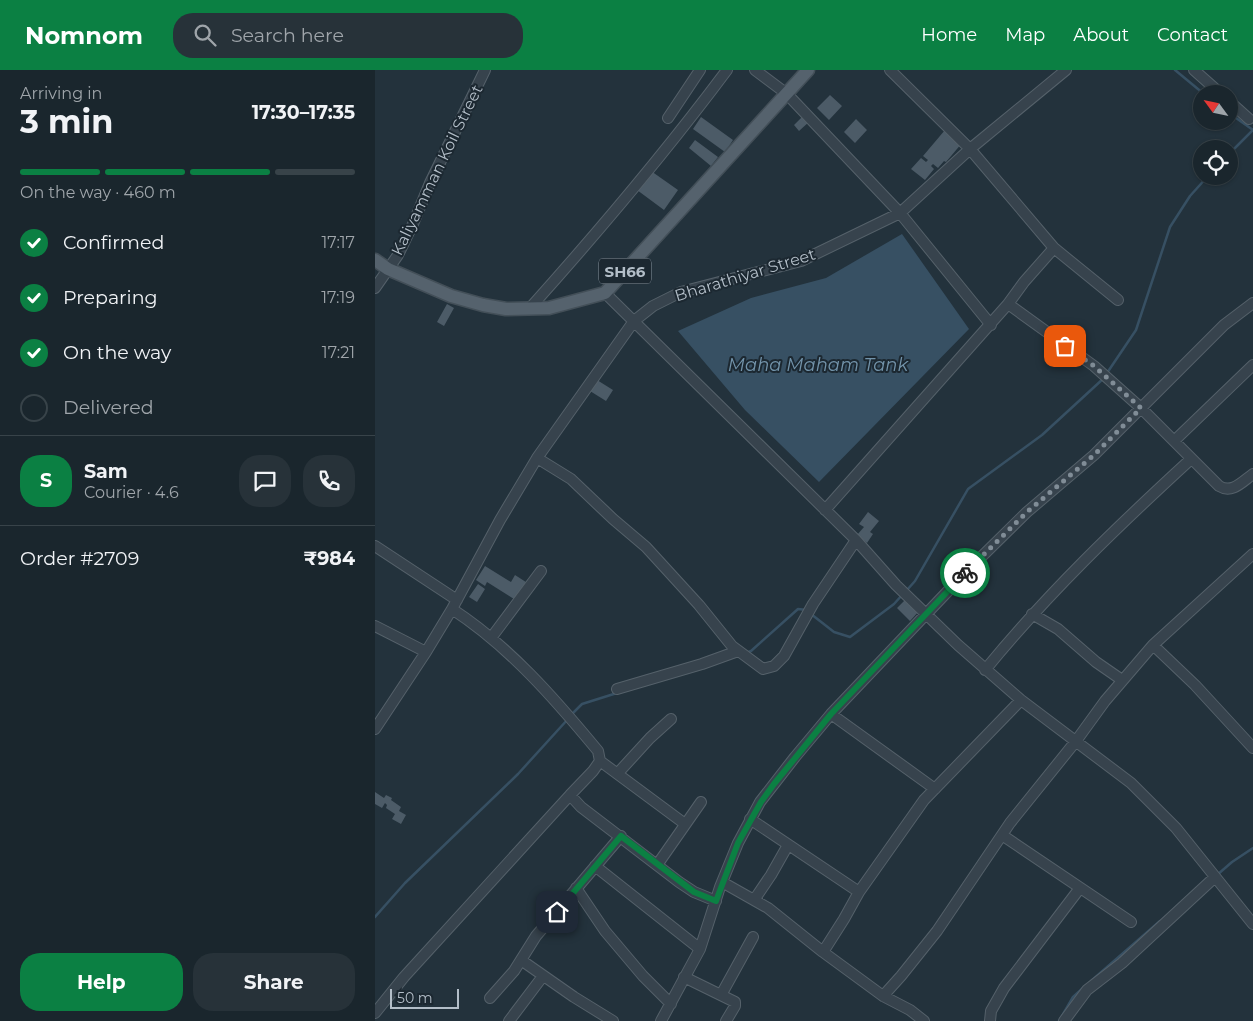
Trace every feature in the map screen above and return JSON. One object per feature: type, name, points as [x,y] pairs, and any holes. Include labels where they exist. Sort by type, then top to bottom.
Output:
[{"type":"main road","name":"SH66","points":[[375,260],[388,269],[451,296],[483,305],[506,308],[549,308],[605,293],[808,70]]},
{"type":"street","name":"Kaliyamman Koil Street","points":[[375,288],[398,255],[430,183],[485,70]]},
{"type":"street","points":[[668,118],[701,70]]},
{"type":"street","points":[[530,308],[608,221],[673,141],[727,70]]},
{"type":"street","points":[[755,70],[787,94],[900,213],[991,325]]},
{"type":"street","points":[[890,70],[970,149],[1054,248],[1118,300]]},
{"type":"street","name":"Bharathiyar Street","points":[[375,729],[426,652],[537,458],[634,321],[653,306],[681,292],[801,261],[900,213],[970,149],[1066,70]]},
{"type":"street","points":[[1194,70],[1211,85]]},
{"type":"street","points":[[1238,109],[1249,118]]},
{"type":"street","points":[[825,510],[991,325],[1024,282],[1054,248]]},
{"type":"street","points":[[605,293],[856,540],[896,585],[985,670],[1021,700],[1131,783],[1175,828],[1253,924]]},
{"type":"street","points":[[661,1021],[700,949],[722,882],[750,819],[795,757],[831,714],[1027,512],[1094,455],[1224,326],[1253,303]]},
{"type":"street","points":[[1008,304],[1094,366],[1141,408],[1191,459],[1225,489],[1235,487],[1253,474]]},
{"type":"street","points":[[1174,441],[1253,365]]},
{"type":"street","points":[[537,458],[571,479],[613,519],[647,547],[735,649],[763,669],[774,666],[784,656],[813,604],[856,540]]},
{"type":"street","points":[[985,670],[1032,614],[1095,550],[1191,459]]},
{"type":"street","points":[[375,546],[454,605],[538,682],[598,752],[599,761],[593,771],[404,977],[375,1012]]},
{"type":"street","points":[[883,996],[937,931],[1002,835],[1105,700],[1153,645],[1253,554]]},
{"type":"street","points":[[491,638],[541,572]]},
{"type":"street","points":[[1032,614],[1058,629],[1096,662],[1122,680]]},
{"type":"street","points":[[375,626],[426,652]]},
{"type":"street","points":[[1153,645],[1202,692],[1253,748]]},
{"type":"street","points":[[617,689],[702,664],[735,649]]},
{"type":"street","points":[[823,952],[840,927],[859,892],[905,826],[935,788],[1021,700]]},
{"type":"street","points":[[831,714],[935,788]]},
{"type":"street","points":[[617,773],[671,719]]},
{"type":"street","points":[[599,761],[685,824]]},
{"type":"street","points":[[570,795],[597,820],[694,892],[716,901]]},
{"type":"street","points":[[657,865],[701,802]]},
{"type":"street","points":[[750,819],[859,892]]},
{"type":"street","points":[[1002,835],[1131,922]]},
{"type":"street","points":[[490,998],[521,960],[536,936],[621,836]]},
{"type":"street","points":[[754,900],[788,845]]},
{"type":"street","points":[[595,866],[700,949]]},
{"type":"street","points":[[1064,1021],[1087,990],[1122,963],[1218,881]]},
{"type":"street","points":[[722,882],[754,900],[788,923],[823,952],[883,996],[910,1010],[924,1021]]},
{"type":"street","points":[[576,888],[605,931],[643,976],[671,1004]]},
{"type":"street","points":[[990,1021],[991,1012],[1004,988],[1080,888]]},
{"type":"street","points":[[721,995],[753,937]]},
{"type":"street","points":[[521,960],[613,1021]]},
{"type":"street","points":[[509,1021],[543,976]]},
{"type":"street","points":[[684,977],[733,1001],[735,1004],[726,1021]]},
{"type":"water","name":"Maha Maham Tank","points":[[902,234],[969,329],[819,482],[745,410],[678,331],[751,298],[826,278]]},
{"type":"building","points":[[830,95],[842,106],[829,120],[817,108]]},
{"type":"building","points":[[804,115],[810,121],[799,131],[794,125]]},
{"type":"building","points":[[701,117],[733,140],[725,152],[693,129]]},
{"type":"building","points":[[856,119],[867,130],[855,143],[844,132]]},
{"type":"building","points":[[945,130],[962,143],[946,162],[944,161],[938,168],[933,164],[931,166],[934,169],[925,180],[911,169],[921,158],[926,162],[928,160],[923,156]]},
{"type":"building","points":[[695,140],[718,157],[711,166],[689,148]]},
{"type":"building","points":[[651,171],[678,190],[664,210],[637,190]]},
{"type":"building","points":[[447,304],[454,308],[444,326],[437,322]]},
{"type":"building","points":[[597,380],[613,390],[606,401],[590,391]]},
{"type":"building","points":[[868,512],[879,521],[870,532],[873,534],[867,543],[857,535],[864,527],[859,524]]},
{"type":"building","points":[[485,566],[511,582],[515,575],[529,584],[514,599],[487,582],[485,586],[476,580]]},
{"type":"building","points":[[478,584],[485,589],[477,602],[469,597]]},
{"type":"building","points":[[906,599],[919,611],[910,621],[897,608]]},
{"type":"building","points":[[375,792],[384,798],[386,795],[392,798],[391,800],[401,807],[399,811],[406,815],[401,824],[392,819],[395,814],[386,808],[387,805],[385,803],[382,808],[375,804]]},
{"type":"waterway","points":[[1175,70],[1193,85]]},
{"type":"waterway","points":[[1238,119],[1253,130]]},
{"type":"waterway","points":[[1238,145],[1253,130]]},
{"type":"waterway","points":[[1107,373],[1136,330],[1170,227],[1190,196],[1200,185]]},
{"type":"waterway","points":[[907,590],[915,581],[968,489],[1042,435],[1104,378]]},
{"type":"waterway","points":[[811,614],[834,632],[850,637],[894,604],[903,594]]},
{"type":"waterway","points":[[746,653],[751,651],[798,609],[807,610]]},
{"type":"waterway","points":[[571,715],[582,704],[617,693]]},
{"type":"waterway","points":[[375,917],[405,883],[518,774],[568,719]]},
{"type":"waterway","points":[[1217,875],[1253,848]]},
{"type":"waterway","points":[[1091,981],[1160,921]]},
{"type":"waterway","points":[[1059,1021],[1073,997],[1083,988]]},
{"type":"way so far","points":[[965,573],[1027,512],[1094,455],[1141,408],[1094,366],[1065,346]]},
{"type":"route","points":[[557,912],[621,836],[679,882],[694,892],[716,901],[738,843],[750,819],[774,784],[831,714],[965,573]]}]
